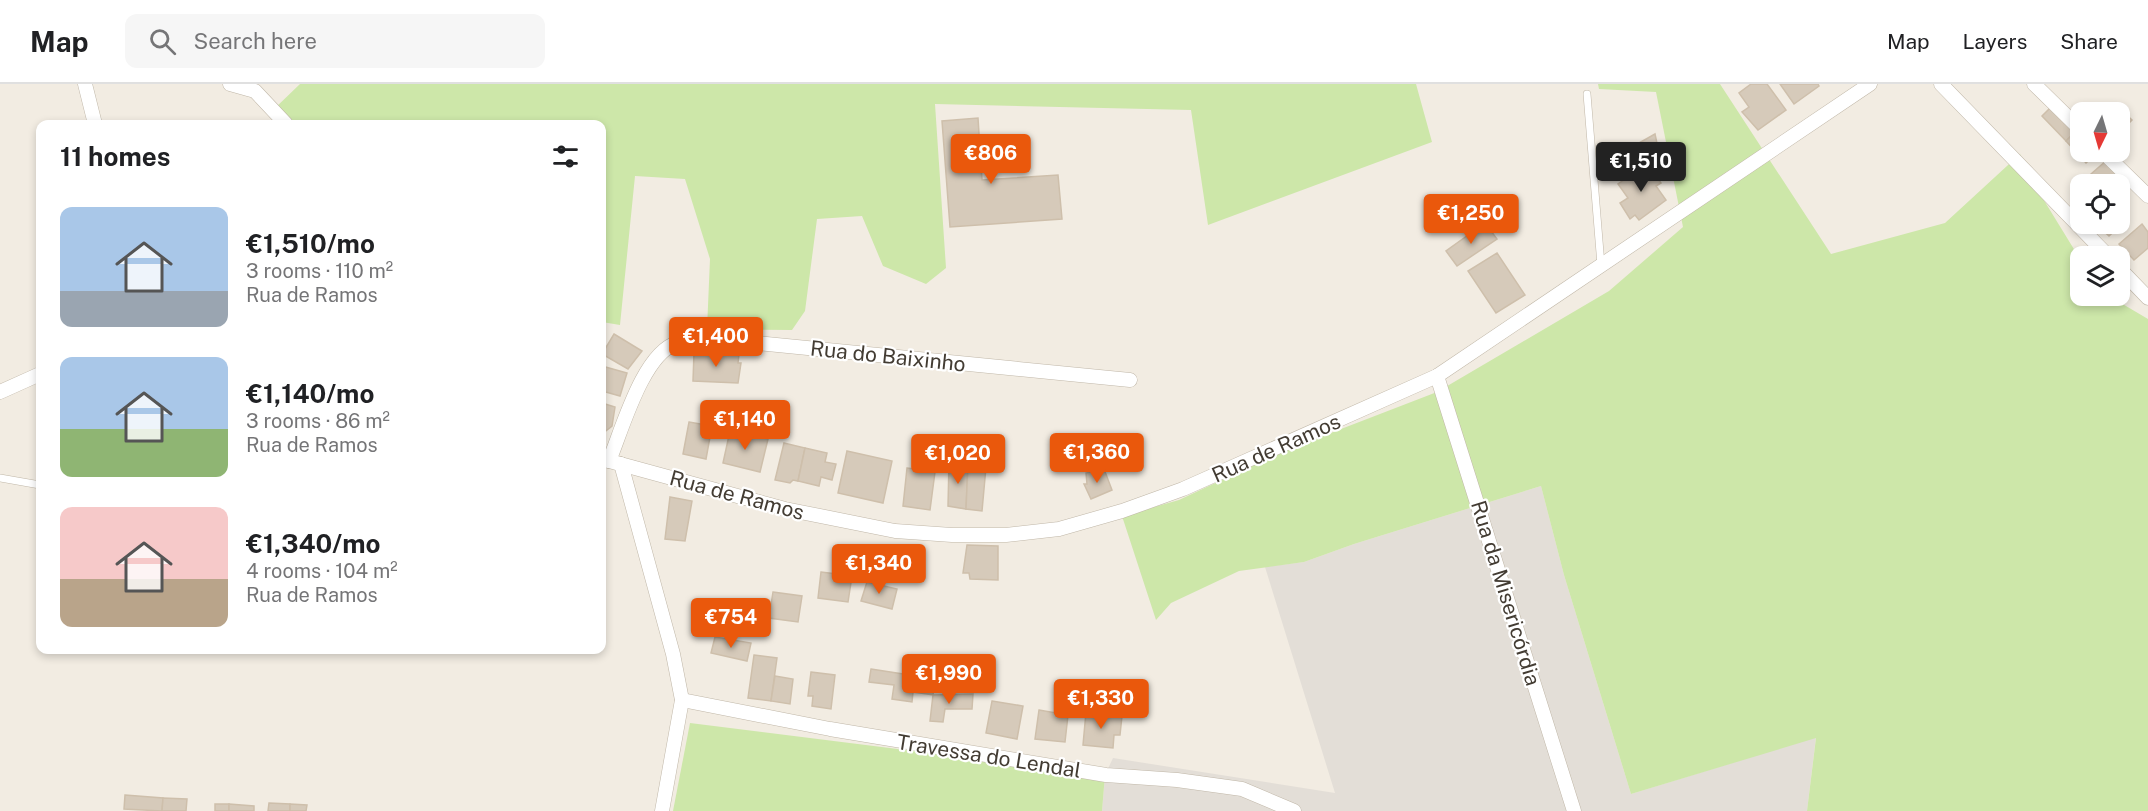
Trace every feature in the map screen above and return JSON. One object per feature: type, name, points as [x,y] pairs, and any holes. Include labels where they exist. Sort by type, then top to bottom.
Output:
[{"type":"street","points":[[85,84],[94,120]]},
{"type":"street","points":[[231,84],[255,91],[282,120]]},
{"type":"street","name":"Rua de Ramos","points":[[611,461],[785,509],[895,531],[995,535],[1059,529],[1183,489],[1437,376],[1870,84]]},
{"type":"street","points":[[1941,84],[2098,246]]},
{"type":"street","points":[[2034,84],[2070,119]]},
{"type":"street","points":[[2113,162],[2148,196]]},
{"type":"street","points":[[2130,279],[2148,298]]},
{"type":"street","name":"Rua do Baixinho","points":[[611,461],[645,375],[657,356],[676,343],[704,339],[737,341],[1130,380]]},
{"type":"street","points":[[0,392],[36,376]]},
{"type":"street","name":"Rua da Misericórdia","points":[[1437,376],[1574,811]]},
{"type":"street","points":[[611,461],[674,654],[682,700],[662,811]]},
{"type":"street","name":"Travessa do Lendal","points":[[682,700],[830,729],[1106,775],[1177,780],[1242,789],[1294,811]]},
{"type":"lane","points":[[1587,94],[1601,265]]},
{"type":"lane","points":[[0,478],[36,484]]},
{"type":"shaded area","points":[[1541,486],[1564,575],[1631,794],[1816,737],[1807,811],[1102,811],[1105,775],[1113,758],[1335,793],[1265,567],[1304,562],[1354,544]]},
{"type":"green space","points":[[300,84],[1416,84],[1432,142],[1208,225],[1191,110],[935,104],[946,268],[926,284],[883,266],[862,216],[817,219],[805,311],[792,330],[707,329],[710,259],[685,179],[635,176],[620,325],[606,323],[606,120],[284,120],[273,110]]},
{"type":"green space","points":[[1598,84],[1720,84],[1831,254],[1945,223],[2020,154],[2037,189],[2072,246],[2070,246],[2070,306],[2126,306],[2148,319],[2148,811],[1807,811],[1816,738],[1631,794],[1564,575],[1541,486],[1354,544],[1304,562],[1239,571],[1171,603],[1156,620],[1122,516],[1179,500],[1284,451],[1437,392],[1609,291],[1683,227],[1656,92],[1599,89]]},
{"type":"green space","points":[[690,723],[1105,775],[1102,811],[673,811]]},
{"type":"building","points":[[1751,84],[1767,84],[1786,110],[1758,130],[1742,112],[1749,107],[1739,93]]},
{"type":"building","points":[[1780,84],[1818,84],[1819,86],[1794,104]]},
{"type":"building","points":[[2052,106],[2070,125],[2070,137],[2066,141],[2042,116]]},
{"type":"building","points":[[978,118],[982,180],[1058,175],[1062,219],[950,227],[942,121]]},
{"type":"building","points":[[1655,134],[1658,148],[1630,163],[1623,152]]},
{"type":"building","points":[[2105,162],[2109,162],[2121,174],[2091,174]]},
{"type":"building","points":[[1647,164],[1661,183],[1656,186],[1666,200],[1639,220],[1635,215],[1630,219],[1620,203],[1628,198],[1618,184]]},
{"type":"building","points":[[1485,223],[1497,239],[1457,266],[1446,251]]},
{"type":"building","points":[[2142,224],[2148,232],[2148,248],[2134,260],[2130,256],[2130,246],[2119,244]]},
{"type":"building","points":[[1497,253],[1525,295],[1496,313],[1468,271]]},
{"type":"building","points":[[614,334],[642,351],[628,369],[606,356],[606,347]]},
{"type":"building","points":[[694,353],[739,354],[738,363],[741,363],[738,383],[693,381]]},
{"type":"building","points":[[606,367],[627,373],[620,396],[606,392]]},
{"type":"building","points":[[606,404],[615,407],[612,426],[606,431]]},
{"type":"building","points":[[689,422],[712,426],[706,459],[683,454]]},
{"type":"building","points":[[730,431],[768,439],[760,472],[723,463]]},
{"type":"building","points":[[784,443],[805,448],[798,481],[793,480],[790,483],[775,480]]},
{"type":"building","points":[[805,448],[827,453],[825,462],[836,464],[832,480],[821,477],[819,486],[798,481]]},
{"type":"building","points":[[847,451],[892,461],[883,503],[838,493]]},
{"type":"building","points":[[949,462],[968,464],[966,509],[948,506]]},
{"type":"building","points":[[968,464],[986,467],[982,511],[966,509]]},
{"type":"building","points":[[907,468],[935,472],[930,510],[903,506]]},
{"type":"building","points":[[1104,469],[1112,490],[1091,499],[1084,484],[1087,484],[1086,473]]},
{"type":"building","points":[[670,497],[692,501],[685,541],[665,539]]},
{"type":"building","points":[[967,545],[998,546],[998,580],[970,579],[969,573],[963,573]]},
{"type":"building","points":[[821,572],[852,576],[848,602],[818,598]]},
{"type":"building","points":[[867,582],[897,589],[892,609],[861,601]]},
{"type":"building","points":[[773,592],[802,596],[798,622],[769,618]]},
{"type":"building","points":[[715,637],[751,643],[747,661],[711,653]]},
{"type":"building","points":[[754,655],[777,658],[771,701],[748,698]]},
{"type":"building","points":[[871,669],[935,679],[933,695],[913,692],[912,702],[892,699],[894,685],[869,682]]},
{"type":"building","points":[[811,672],[835,675],[831,709],[812,706],[813,696],[808,696]]},
{"type":"building","points":[[775,676],[793,679],[790,704],[771,701]]},
{"type":"building","points":[[973,694],[972,709],[945,709],[943,722],[930,721],[933,695]]},
{"type":"building","points":[[992,701],[1023,706],[1017,739],[986,733]]},
{"type":"building","points":[[1039,710],[1068,715],[1065,742],[1035,739]]},
{"type":"building","points":[[1086,712],[1122,716],[1120,735],[1114,735],[1113,748],[1083,745]]},
{"type":"building","points":[[125,795],[163,798],[162,811],[124,809]]},
{"type":"building","points":[[163,798],[187,799],[186,811],[162,811]]},
{"type":"building","points":[[269,803],[290,804],[290,811],[268,811]]},
{"type":"building","points":[[215,804],[229,804],[229,811],[215,811]]},
{"type":"building","points":[[229,804],[254,806],[254,811],[229,811]]},
{"type":"building","points":[[290,804],[307,805],[306,811],[290,811]]}]
